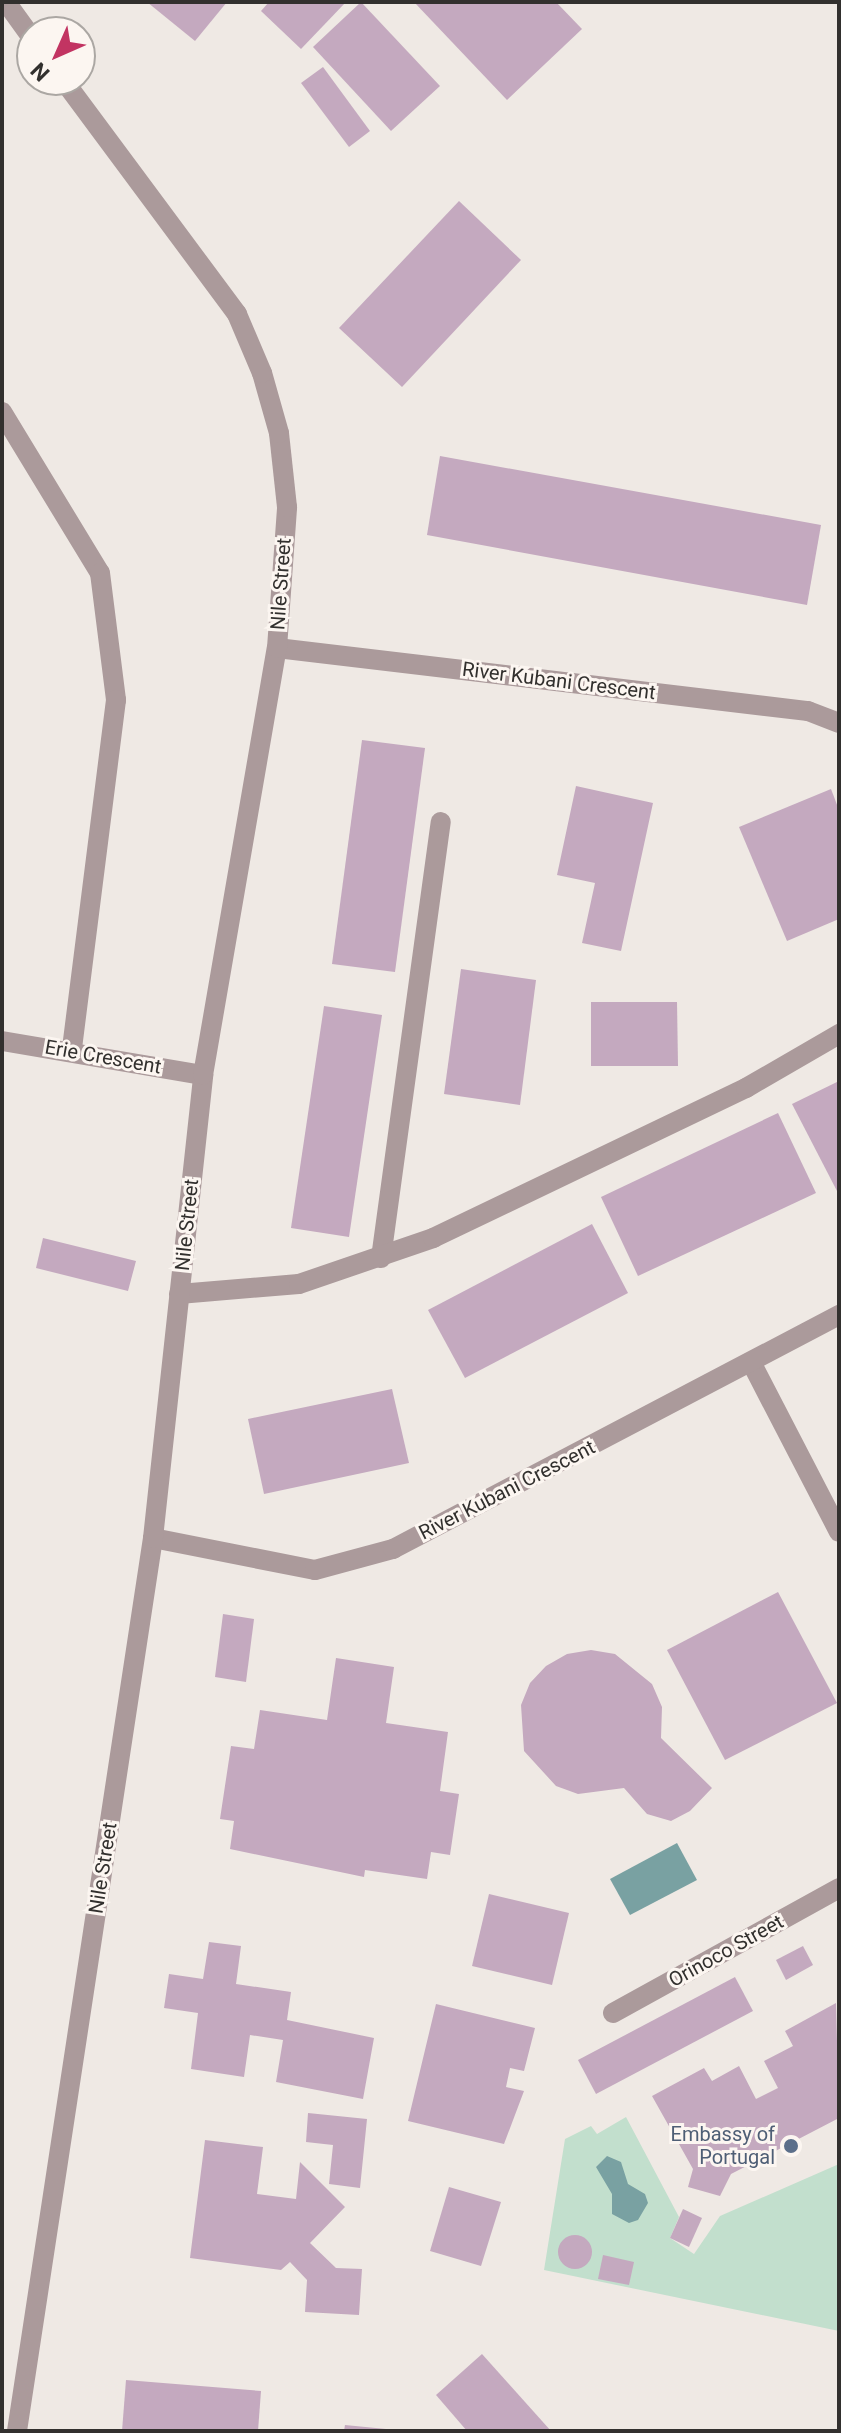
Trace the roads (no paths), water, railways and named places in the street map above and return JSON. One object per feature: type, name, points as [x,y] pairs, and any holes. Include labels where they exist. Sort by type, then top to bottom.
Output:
[{"type":"street","name":"Nile Street","points":[[17,2431],[153,1538],[203,1075],[277,648],[287,507],[279,433],[262,373],[237,314],[75,96]]},
{"type":"street","points":[[2,412],[100,573],[116,700],[72,1050]]},
{"type":"street","name":"River Kubani Crescent","points":[[277,648],[808,711],[839,723]]},
{"type":"street","points":[[381,1258],[441,822]]},
{"type":"street","points":[[179,1294],[299,1284],[381,1258],[746,1088],[839,1034]]},
{"type":"street","name":"Erie Crescent","points":[[2,1041],[72,1050],[203,1075]]},
{"type":"street","name":"River Kubani Crescent","points":[[153,1538],[315,1570],[344,1565],[393,1549],[752,1364],[839,1315]]},
{"type":"street","points":[[752,1364],[839,1532]]},
{"type":"street","name":"Orinoco Street","points":[[613,2013],[839,1888]]},
{"type":"water","points":[[677,1843],[697,1880],[630,1915],[610,1879]]},
{"type":"water","points":[[607,2156],[621,2162],[628,2184],[645,2194],[648,2203],[638,2220],[629,2223],[612,2214],[612,2194],[596,2167]]},
{"type":"place","name":"Embassy of Portugal","points":[[791,2146]]}]
